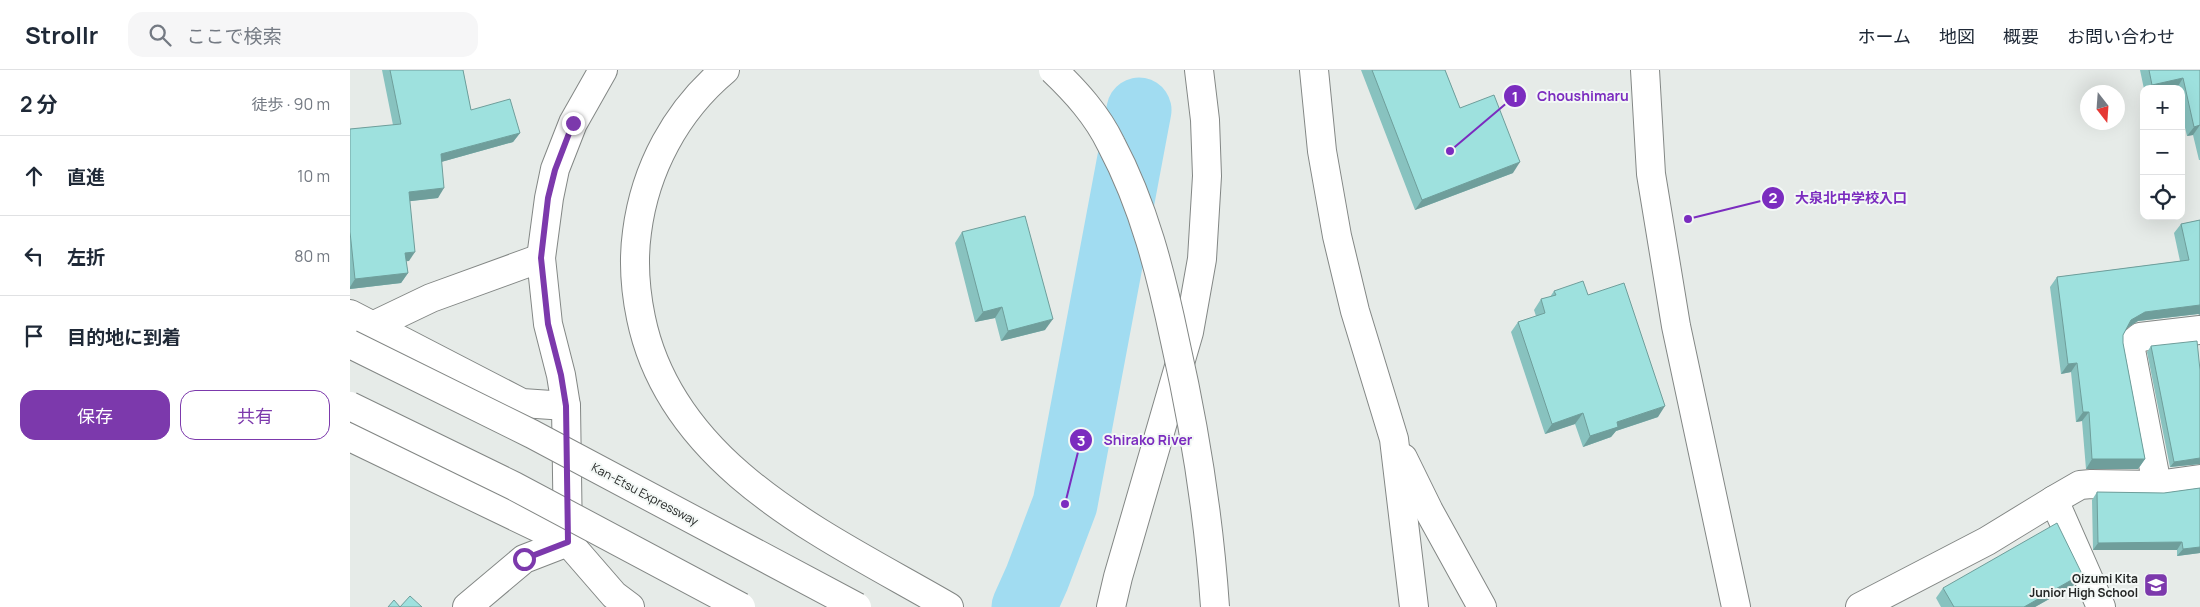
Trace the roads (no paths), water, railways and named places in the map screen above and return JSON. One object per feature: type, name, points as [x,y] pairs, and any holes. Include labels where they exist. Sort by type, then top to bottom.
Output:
[{"type":"main road","points":[[568,542],[566,406],[561,375],[548,324],[541,258],[547,206],[555,170],[573,123],[602,70]]},
{"type":"main road","points":[[725,70],[692,103],[673,128],[658,156],[639,212],[634,273],[645,335],[656,366],[671,395],[690,424],[712,451],[739,475],[801,520],[949,607]]},
{"type":"main road","points":[[1053,70],[1074,90],[1093,113],[1111,143],[1128,178],[1156,258],[1194,434],[1215,607]]},
{"type":"main road","points":[[1112,607],[1118,577],[1189,332],[1202,259],[1207,176],[1205,120],[1199,70]]},
{"type":"main road","points":[[1314,70],[1322,151],[1337,236],[1355,311],[1394,439],[1429,511],[1482,607]]},
{"type":"main road","points":[[1645,70],[1651,174],[1674,317],[1736,607]]},
{"type":"main road","points":[[350,338],[431,298],[541,258]]},
{"type":"main road","points":[[350,314],[522,403],[566,406]]},
{"type":"main road","points":[[2157,485],[2131,350],[2134,342],[2140,337],[2200,330]]},
{"type":"main road","name":"Kan-Etsu Expressway","points":[[350,344],[532,434],[856,607]]},
{"type":"main road","points":[[350,406],[514,486],[741,607]]},
{"type":"main road","points":[[350,437],[568,542],[614,595],[630,607]]},
{"type":"main road","points":[[1394,439],[1414,607]]},
{"type":"main road","points":[[1860,607],[1987,540],[2070,490],[2086,484],[2157,485],[2200,479]]},
{"type":"main road","points":[[2054,500],[2101,607]]},
{"type":"main road","points":[[467,607],[524,559],[568,542]]},
{"type":"waterway","points":[[1024,607],[1065,504],[1139,110]]},
{"type":"place","name":"Choushimaru","points":[[1450,151]]},
{"type":"place","name":"大泉北中学校入口","points":[[1688,219]]},
{"type":"place","name":"Shirako River","points":[[1065,504]]},
{"type":"place","name":"Oizumi Kita Junior High School","points":[[2156,585]]}]
